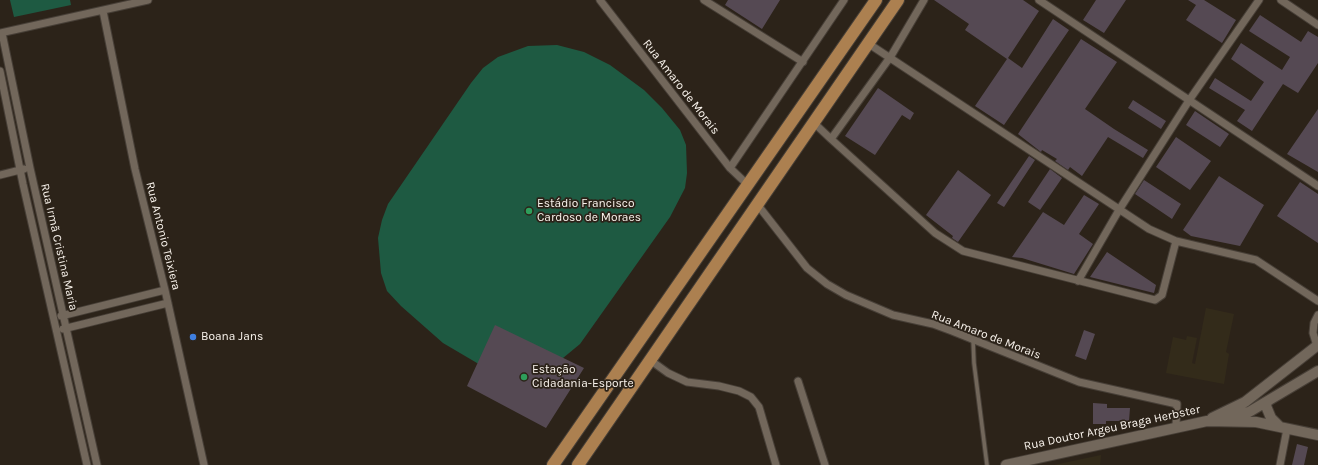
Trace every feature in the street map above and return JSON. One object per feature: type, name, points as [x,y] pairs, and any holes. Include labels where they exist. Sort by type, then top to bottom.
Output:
[{"type":"main road","points":[[552,465],[876,0]]},
{"type":"main road","points":[[578,465],[898,0]]},
{"type":"street","points":[[1,33],[148,0]]},
{"type":"street","name":"Rua Amaro de Morais","points":[[600,0],[730,168],[748,184]]},
{"type":"street","points":[[704,0],[803,62]]},
{"type":"street","points":[[730,168],[844,0]]},
{"type":"street","points":[[831,139],[890,56],[924,0]]},
{"type":"street","points":[[1039,0],[1190,99],[1318,186]]},
{"type":"street","points":[[1078,280],[1119,210],[1190,99],[1258,0]]},
{"type":"street","points":[[1281,0],[1318,25]]},
{"type":"street","name":"Rua Antonio Teixiera","points":[[103,11],[135,169],[165,290],[204,465]]},
{"type":"street","name":"Rua Irmã Cristina Maria","points":[[1,33],[97,465]]},
{"type":"street","points":[[869,44],[890,56],[1119,210],[1161,236],[1256,260],[1318,300]]},
{"type":"street","name":"Rua Irmã Cristina Maria","points":[[0,71],[20,170],[87,465]]},
{"type":"street","points":[[814,123],[935,233],[963,251],[1158,300],[1162,295],[1176,241]]},
{"type":"street","points":[[0,175],[30,168]]},
{"type":"street","name":"Rua Amaro de Morais","points":[[757,204],[807,268],[827,284],[869,307],[893,315],[933,324],[1079,382],[1177,404],[1176,426]]},
{"type":"street","points":[[36,241],[48,239]]},
{"type":"street","points":[[54,318],[165,290]]},
{"type":"street","points":[[57,330],[168,303]]},
{"type":"street","points":[[1207,420],[1245,402],[1317,346],[1312,332],[1314,323],[1318,316]]},
{"type":"street","points":[[650,360],[668,373],[687,382],[719,386],[739,391],[751,397],[759,407],[776,465]]},
{"type":"street","points":[[1207,420],[1249,412],[1318,371]]},
{"type":"street","points":[[798,381],[826,465]]},
{"type":"street","points":[[1267,402],[1266,406],[1270,418],[1278,425],[1287,429],[1280,465]]},
{"type":"street","name":"Rua Doutor Argeu Braga Herbster","points":[[1006,465],[1207,420],[1256,422],[1318,436]]},
{"type":"lane","points":[[973,339],[974,363],[987,465]]},
{"type":"shaded area","points":[[1206,308],[1234,314],[1226,352],[1229,354],[1224,384],[1166,373],[1173,337],[1186,340],[1187,336],[1197,338],[1192,363],[1195,364]]},
{"type":"shaded area","points":[[1101,455],[1100,465],[1054,465]]},
{"type":"green space","points":[[10,0],[70,0],[71,5],[14,17]]},
{"type":"green space","name":"Estádio Francisco Cardoso de Moraes","points":[[557,45],[584,52],[610,65],[644,90],[662,108],[680,130],[686,145],[687,173],[685,188],[670,217],[580,344],[563,358],[544,367],[494,369],[477,363],[443,343],[401,306],[387,291],[381,273],[378,238],[382,220],[388,204],[471,83],[483,68],[498,57],[528,46]]},
{"type":"building","points":[[728,0],[780,0],[762,29],[725,5]]},
{"type":"building","points":[[934,0],[1023,0],[1039,11],[1008,58],[1022,68],[1053,19],[1069,30],[1004,125],[975,106],[1007,59],[965,30],[969,24]]},
{"type":"building","points":[[1096,0],[1126,0],[1104,33],[1083,20]]},
{"type":"building","points":[[1188,0],[1204,0],[1236,20],[1222,43],[1186,20],[1196,5]]},
{"type":"building","points":[[1260,15],[1301,42],[1308,31],[1318,37],[1318,63],[1298,93],[1283,84],[1252,131],[1237,121],[1245,110],[1209,88],[1215,78],[1251,101],[1264,82],[1231,59],[1241,43],[1282,70],[1290,57],[1249,31]]},
{"type":"building","points":[[1081,39],[1117,62],[1085,109],[1148,150],[1143,158],[1108,137],[1082,176],[1070,167],[1068,170],[1055,161],[1057,159],[1042,150],[1041,152],[1018,134]]},
{"type":"building","points":[[878,88],[914,113],[910,120],[902,115],[875,155],[845,136]]},
{"type":"building","points":[[1133,100],[1166,121],[1161,129],[1128,108]]},
{"type":"building","points":[[1318,109],[1318,172],[1287,154]]},
{"type":"building","points":[[1195,111],[1229,134],[1220,147],[1186,125]]},
{"type":"building","points":[[1176,137],[1211,161],[1190,190],[1156,167]]},
{"type":"building","points":[[1029,156],[1035,160],[1004,207],[997,203]]},
{"type":"building","points":[[1050,169],[1062,178],[1040,210],[1028,202]]},
{"type":"building","points":[[958,170],[991,195],[958,242],[952,238],[953,236],[926,215]]},
{"type":"building","points":[[1219,176],[1264,205],[1240,246],[1191,236],[1183,230]]},
{"type":"building","points":[[1144,180],[1181,204],[1172,219],[1135,194]]},
{"type":"building","points":[[1300,182],[1318,194],[1318,243],[1277,216]]},
{"type":"building","points":[[1084,195],[1099,204],[1079,234],[1093,244],[1074,274],[1022,258],[1012,257],[1043,212],[1064,225]]},
{"type":"building","points":[[1107,252],[1156,285],[1154,293],[1090,277]]},
{"type":"building","name":"Estação Cidadania-Esporte","points":[[495,325],[584,368],[546,428],[467,386]]},
{"type":"building","points":[[1084,330],[1095,334],[1086,360],[1075,356]]},
{"type":"building","points":[[1093,403],[1107,404],[1107,408],[1130,408],[1129,421],[1106,421],[1106,424],[1093,424]]},
{"type":"building","points":[[1297,444],[1308,447],[1304,465],[1292,465]]},
{"type":"place","name":"Estádio Francisco Cardoso de Moraes","points":[[529,211]]},
{"type":"place","name":"Boana Jans","points":[[193,337]]},
{"type":"place","name":"Estação Cidadania-Esporte","points":[[524,377]]}]
